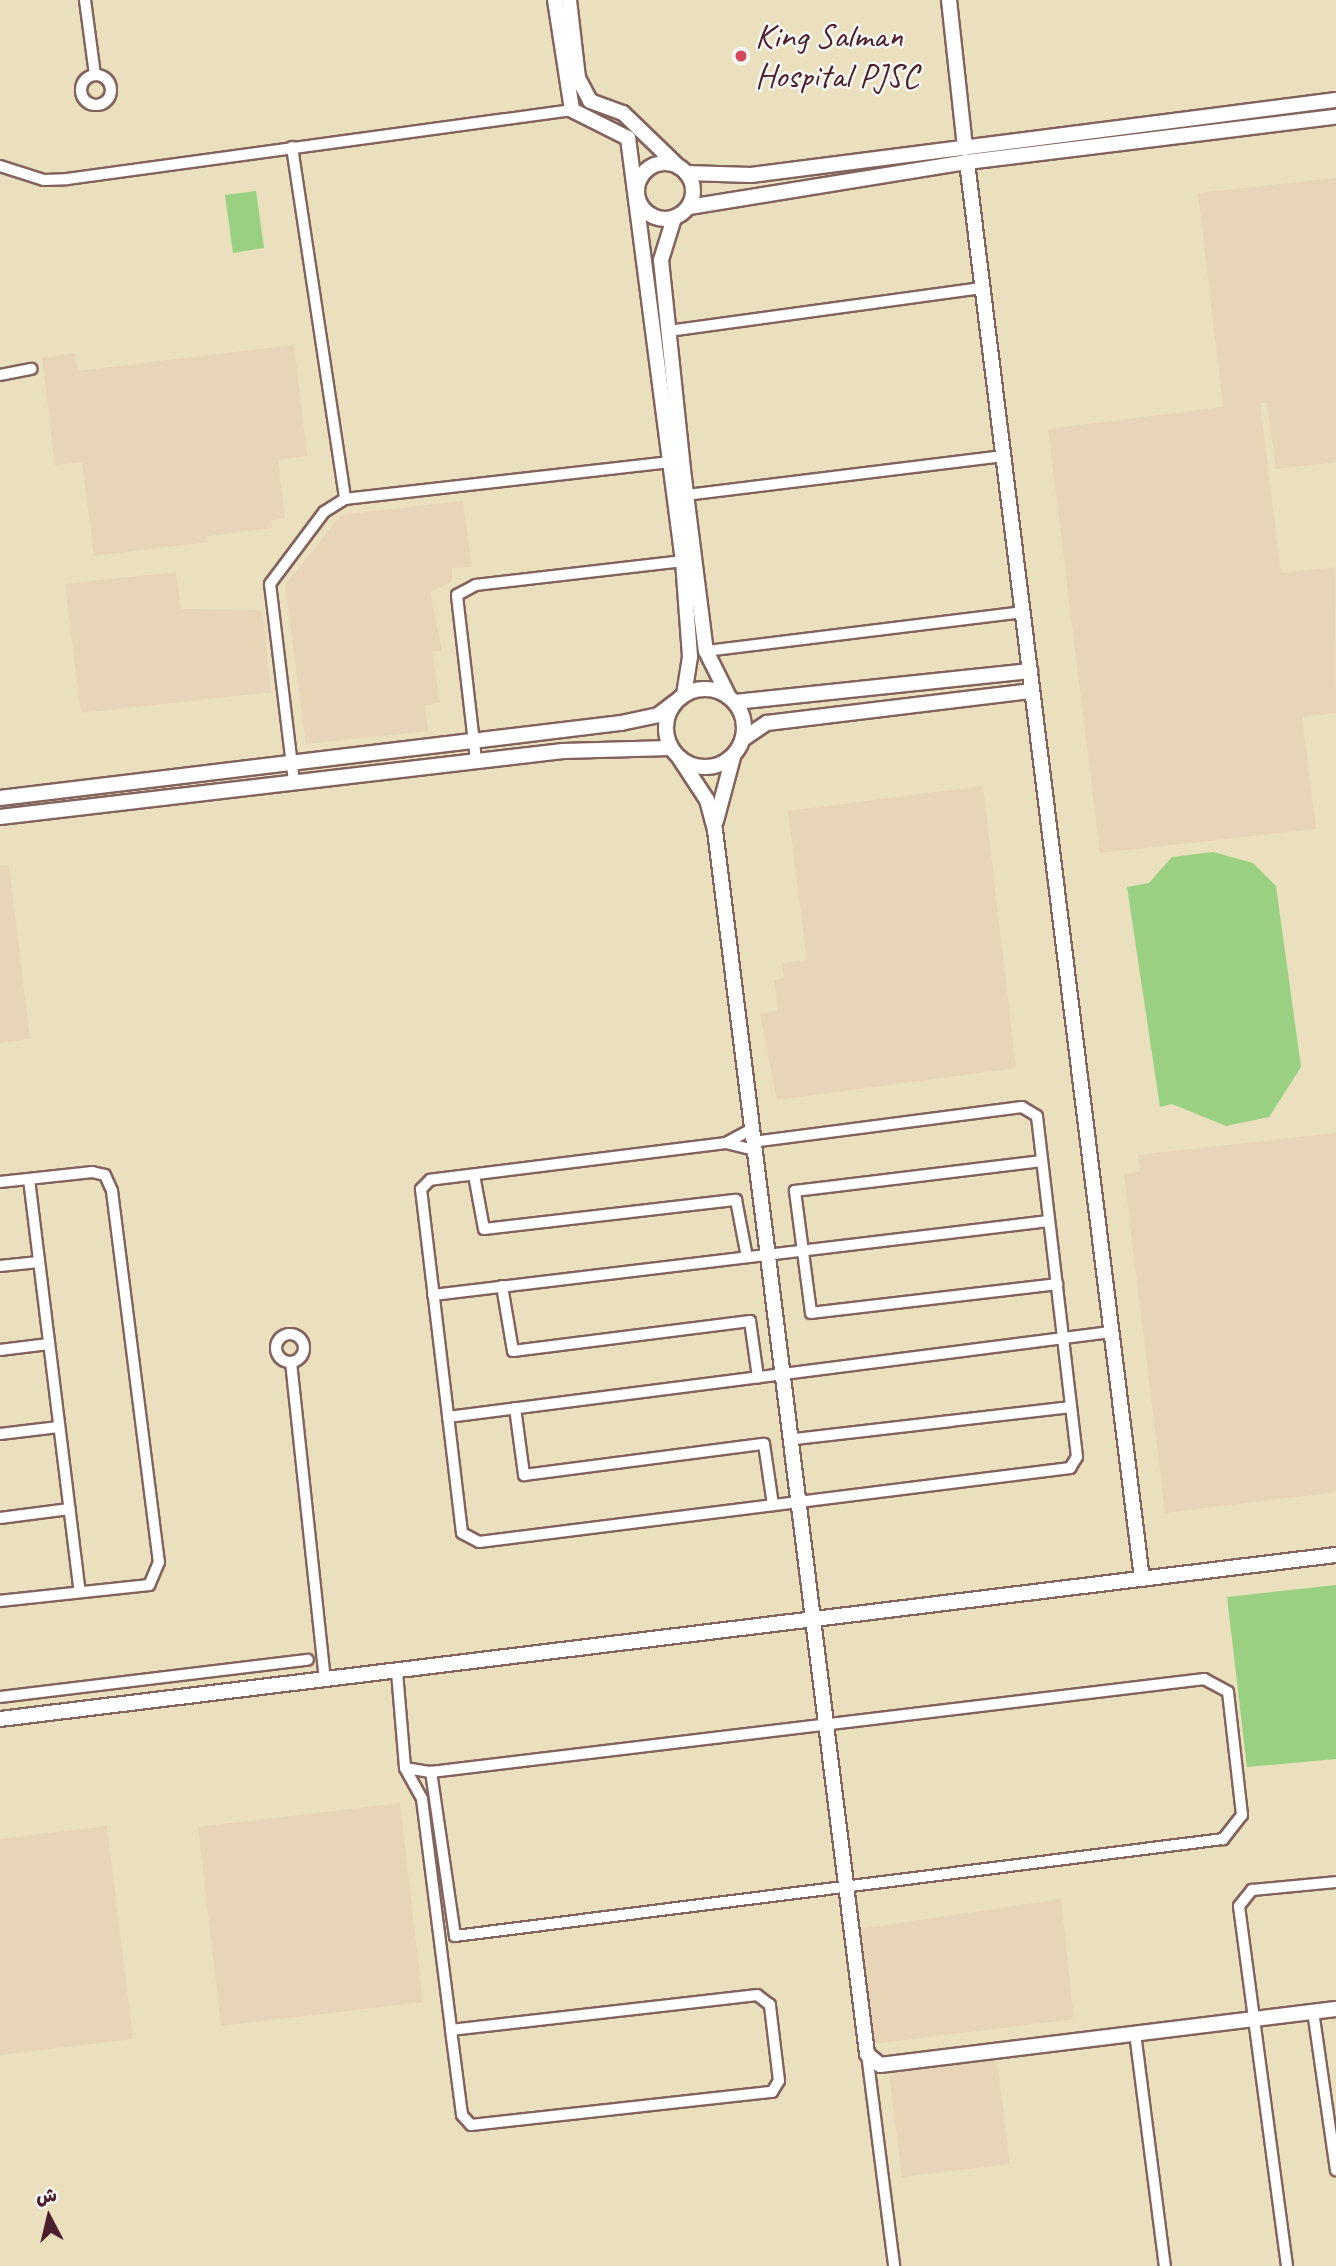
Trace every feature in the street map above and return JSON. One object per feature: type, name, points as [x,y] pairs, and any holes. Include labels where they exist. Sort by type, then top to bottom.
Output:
[{"type":"street","points":[[85,0],[94,75]]},
{"type":"street","points":[[555,0],[572,110]]},
{"type":"street","points":[[569,0],[578,78],[590,101],[623,113],[683,170],[694,189],[689,207]]},
{"type":"street","points":[[949,0],[982,288],[1142,1579]]},
{"type":"street","points":[[743,738],[732,700],[706,651],[668,331],[661,244],[674,218],[689,207],[966,155],[1336,100]]},
{"type":"street","points":[[637,195],[646,171],[662,164],[683,170],[751,175],[966,155],[1329,118],[1320,102]]},
{"type":"street","points":[[1296,104],[1298,122]]},
{"type":"street","points":[[0,166],[44,180],[67,179],[572,110],[628,138],[682,561],[690,657],[680,698],[665,724],[670,748],[707,800],[715,830],[753,1141],[795,1439],[894,2266]]},
{"type":"street","points":[[292,147],[345,499]]},
{"type":"street","points":[[637,195],[651,215],[674,218]]},
{"type":"street","points":[[668,331],[982,288]]},
{"type":"street","points":[[0,374],[31,369]]},
{"type":"street","points":[[687,495],[1003,456]]},
{"type":"street","points":[[295,782],[270,584],[324,512],[345,499],[670,462]]},
{"type":"street","points":[[477,760],[454,607],[464,589],[682,561]]},
{"type":"street","points":[[706,651],[1023,612]]},
{"type":"street","points":[[0,798],[621,723],[658,715],[680,698],[707,689],[732,700],[1030,671]]},
{"type":"street","points":[[715,830],[722,783],[734,755],[743,738],[767,723],[1032,691]]},
{"type":"street","points":[[0,817],[477,760],[670,748]]},
{"type":"street","points":[[680,760],[714,767],[734,755]]},
{"type":"street","points":[[1022,1107],[1037,1116],[1077,1457],[1070,1468],[479,1542],[462,1533],[421,1189],[430,1180],[726,1143],[1022,1107]]},
{"type":"street","points":[[726,1143],[753,1141]]},
{"type":"street","points":[[1042,1161],[795,1191],[811,1313],[1057,1284]]},
{"type":"street","points":[[0,1182],[92,1172],[106,1175],[112,1191],[154,1521],[158,1576],[149,1584],[0,1601]]},
{"type":"street","points":[[474,1175],[484,1230],[736,1200],[747,1257]]},
{"type":"street","points":[[29,1179],[80,1592]]},
{"type":"street","points":[[433,1295],[1049,1221]]},
{"type":"street","points":[[0,1266],[39,1262]]},
{"type":"street","points":[[502,1286],[513,1351],[750,1321],[758,1377]]},
{"type":"street","points":[[448,1417],[1111,1332]]},
{"type":"street","points":[[0,1350],[49,1344]]},
{"type":"street","points":[[291,1362],[325,1680]]},
{"type":"street","points":[[795,1439],[1071,1407]]},
{"type":"street","points":[[515,1408],[524,1475],[764,1444],[773,1505]]},
{"type":"street","points":[[0,1434],[59,1427]]},
{"type":"street","points":[[0,1518],[69,1509]]},
{"type":"street","points":[[0,1719],[1336,1555]]},
{"type":"street","points":[[0,1697],[308,1660]]},
{"type":"street","points":[[397,1672],[405,1768],[422,1799],[441,1951],[451,2030],[462,2115],[471,2125],[772,2092],[779,2081],[769,2005],[757,1995],[451,2030]]},
{"type":"street","points":[[405,1768],[431,1772],[1204,1679],[1228,1692],[1242,1815],[1223,1839],[455,1936],[441,1951]]},
{"type":"street","points":[[431,1772],[455,1936]]},
{"type":"street","points":[[1287,2266],[1239,1906],[1252,1891],[1336,1882]]},
{"type":"street","points":[[867,2054],[880,2065],[1336,2008]]},
{"type":"street","points":[[1313,2011],[1336,2170]]},
{"type":"street","points":[[1135,2033],[1165,2266]]},
{"type":"shaded area","points":[[1336,178],[1336,462],[1276,469],[1267,403],[1260,403],[1281,573],[1335,567],[1336,713],[1302,717],[1316,829],[1100,853],[1048,429],[1223,407],[1198,193]]},
{"type":"shaded area","points":[[294,345],[307,456],[278,460],[285,518],[271,520],[272,528],[207,536],[207,542],[94,556],[82,462],[55,465],[42,358],[75,353],[78,371]]},
{"type":"shaded area","points":[[463,501],[472,567],[452,568],[452,582],[430,592],[442,651],[432,651],[440,703],[425,705],[428,731],[306,744],[285,585],[341,515]]},
{"type":"shaded area","points":[[176,572],[181,609],[262,610],[271,692],[81,713],[65,584]]},
{"type":"shaded area","points":[[983,786],[1016,1068],[777,1100],[760,1013],[778,1011],[774,980],[784,978],[782,963],[807,960],[788,811]]},
{"type":"shaded area","points":[[9,865],[30,1039],[0,1043],[0,866]]},
{"type":"shaded area","points":[[1336,1133],[1336,1492],[1165,1513],[1124,1174],[1140,1171],[1138,1155]]},
{"type":"shaded area","points":[[400,1803],[423,2002],[221,2026],[198,1827]]},
{"type":"shaded area","points":[[107,1826],[133,2039],[0,2055],[0,1839]]},
{"type":"shaded area","points":[[1061,1899],[1074,2019],[871,2044],[860,1929]]},
{"type":"shaded area","points":[[997,2060],[1010,2164],[902,2177],[889,2073]]},
{"type":"green space","points":[[256,191],[264,248],[233,253],[225,195]]},
{"type":"green space","points":[[1213,852],[1253,863],[1276,886],[1301,1067],[1269,1117],[1226,1126],[1172,1104],[1160,1107],[1127,887],[1149,883],[1172,857]]},
{"type":"green space","points":[[1336,1585],[1336,1759],[1247,1767],[1227,1597]]},
{"type":"place","name":"King Salman Hospital PJSC","points":[[741,56]]}]
